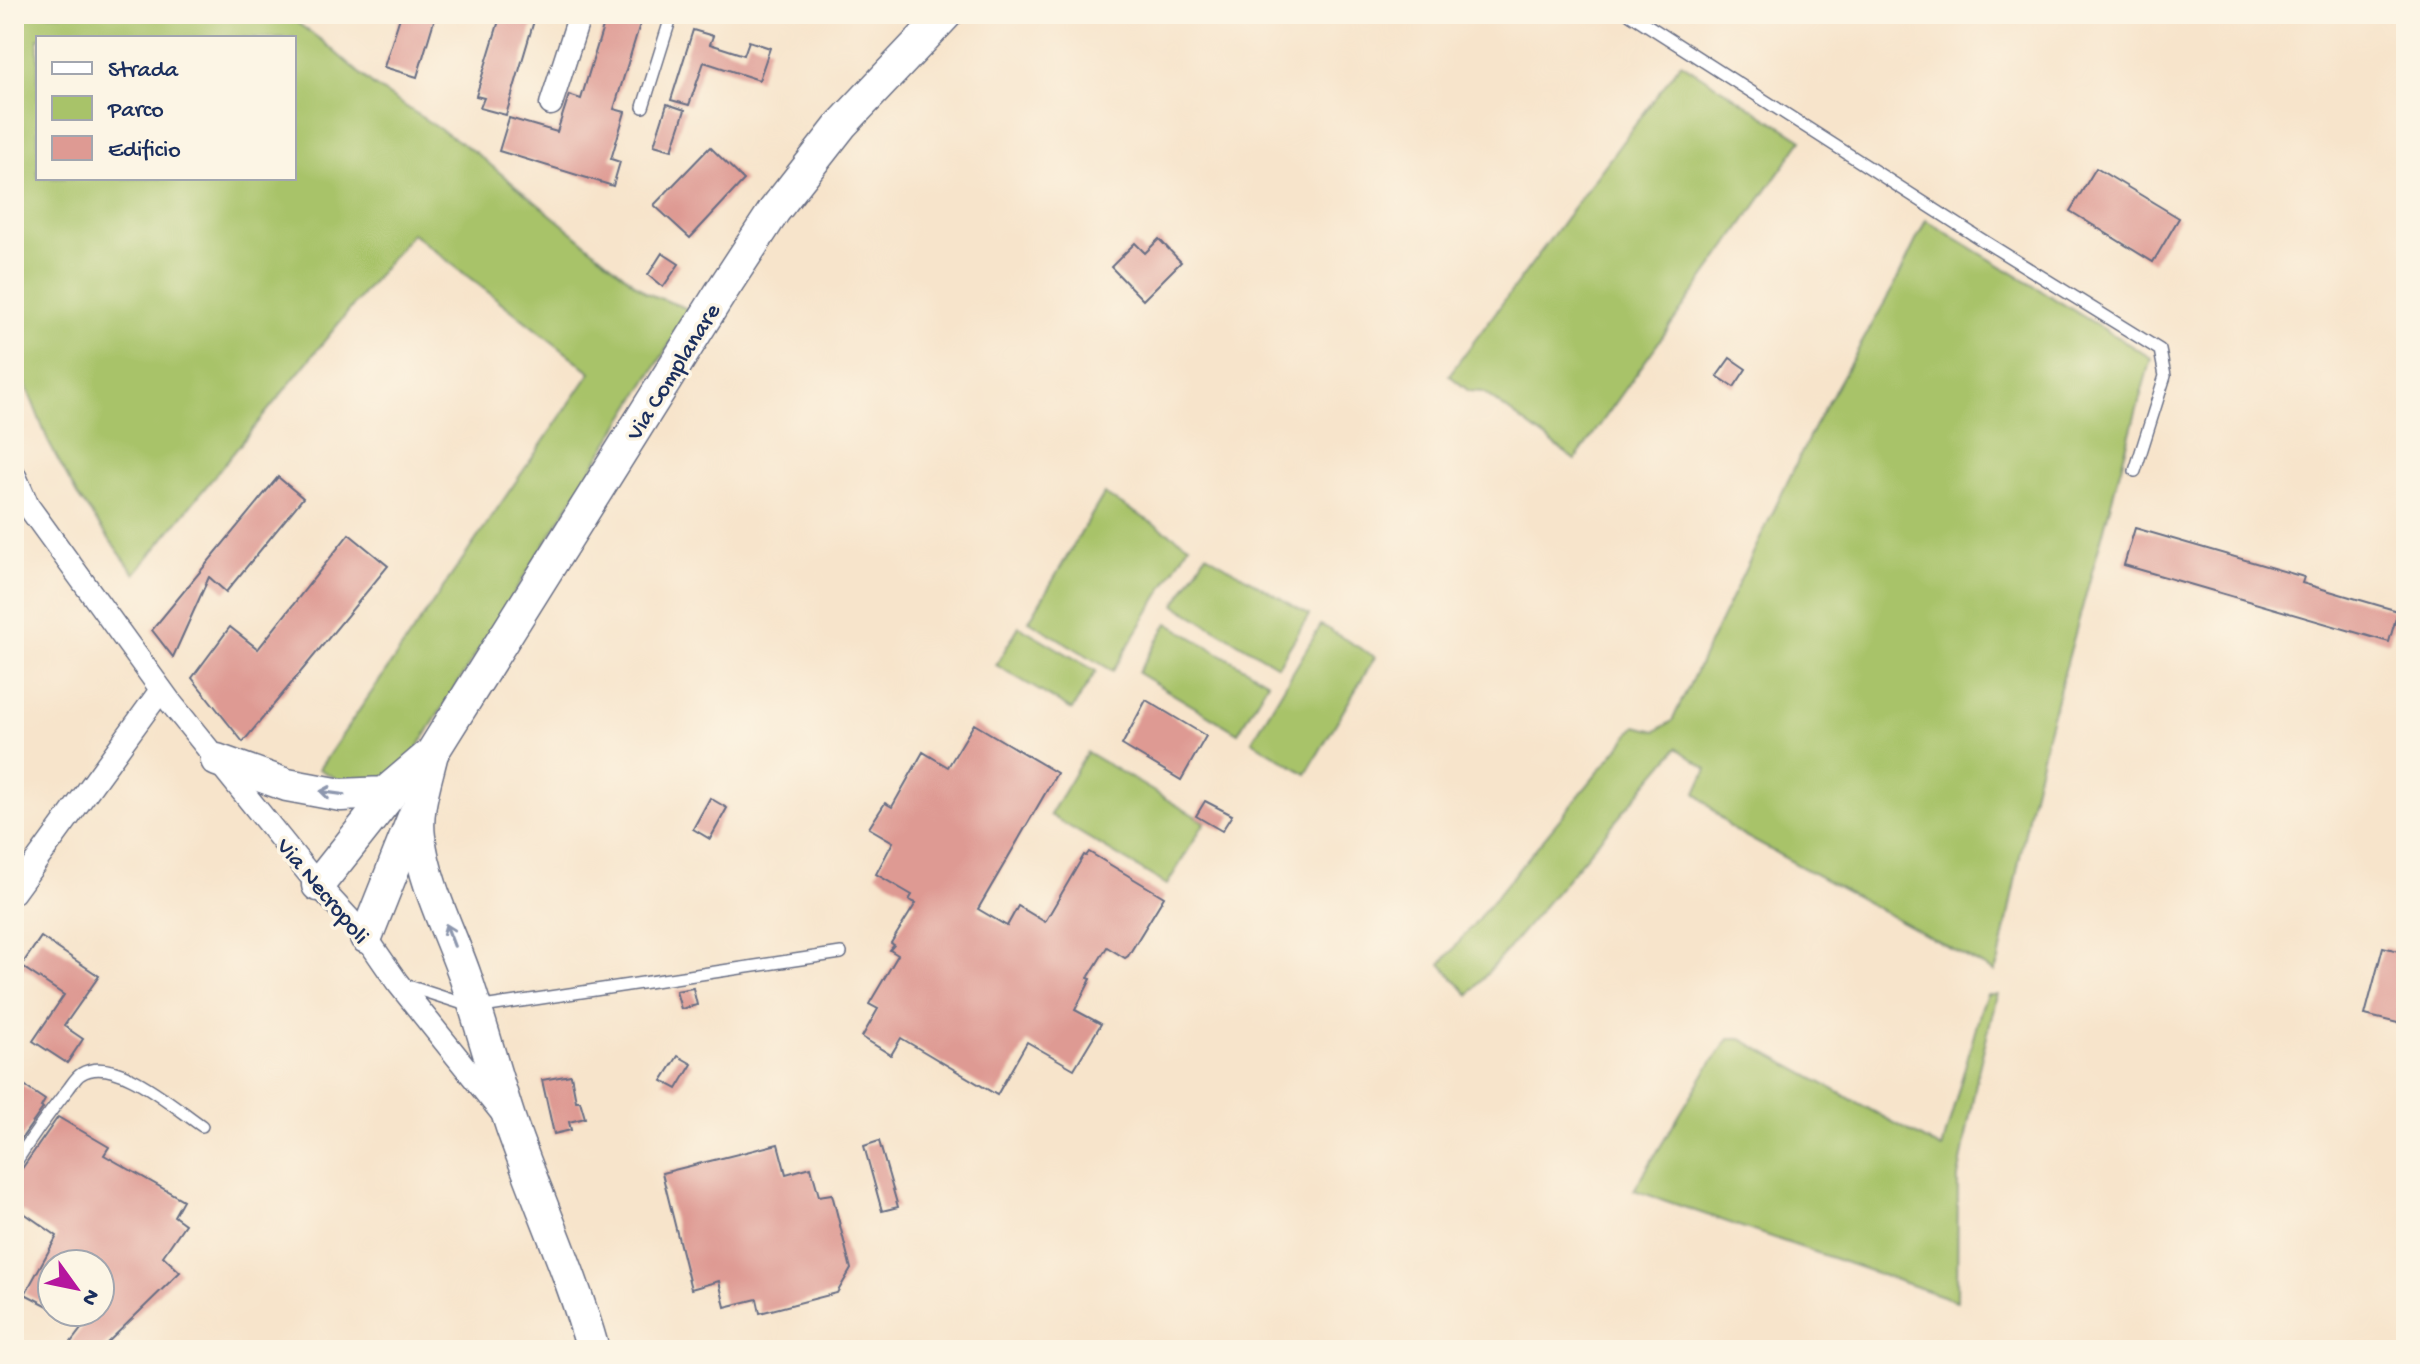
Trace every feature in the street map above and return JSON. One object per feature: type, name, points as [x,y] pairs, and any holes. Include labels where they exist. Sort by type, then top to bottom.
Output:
[{"type":"main road","name":"Via Complanare","points":[[413,787],[774,211],[842,124],[946,14]]},
{"type":"main road","points":[[217,760],[287,785],[341,795],[385,793],[413,787]]},
{"type":"main road","points":[[318,885],[413,787]]},
{"type":"main road","points":[[366,937],[413,787]]},
{"type":"main road","points":[[413,787],[418,834],[436,903],[449,929],[512,1125]]},
{"type":"main road","name":"Via Necropoli","points":[[512,1125],[595,1344]]},
{"type":"street","points":[[551,104],[580,14]]},
{"type":"street","name":"Via Necropoli","points":[[14,474],[28,506],[161,690],[318,885],[366,937],[397,982],[512,1125]]},
{"type":"street","points":[[14,525],[28,506]]},
{"type":"street","points":[[14,892],[161,690]]},
{"type":"lane","points":[[643,107],[672,14]]},
{"type":"lane","points":[[1630,14],[2160,350],[2165,376],[2135,471]]},
{"type":"lane","points":[[397,982],[476,1008],[841,953]]},
{"type":"lane","points":[[14,1165],[41,1123],[81,1074],[98,1070],[127,1075],[202,1126]]},
{"type":"green space","points":[[14,14],[285,14],[373,85],[476,153],[646,293],[691,310],[411,758],[393,775],[346,784],[319,769],[591,372],[412,233],[135,574],[77,495],[49,443],[14,355]]},
{"type":"green space","points":[[1681,63],[1802,140],[1575,460],[1483,392],[1469,391],[1449,375]]},
{"type":"green space","points":[[1926,220],[2151,358],[2047,735],[1999,961],[1994,972],[1732,829],[1696,793],[1707,769],[1677,748],[1469,995],[1441,964],[1636,726],[1656,731],[1672,721],[1814,427],[1894,286]]},
{"type":"green space","points":[[1104,494],[1189,545],[1113,671],[1029,621]]},
{"type":"green space","points":[[1206,554],[1309,615],[1278,666],[1175,605]]},
{"type":"green space","points":[[1168,623],[1268,682],[1238,733],[1138,673]]},
{"type":"green space","points":[[1321,625],[1375,657],[1306,774],[1252,741]]},
{"type":"green space","points":[[1019,626],[1096,671],[1072,710],[996,665]]},
{"type":"green space","points":[[1087,752],[1205,822],[1167,885],[1050,815]]},
{"type":"green space","points":[[1987,995],[1997,995],[1978,1072],[1958,1178],[1957,1301],[1634,1190],[1706,1071],[1729,1039],[1741,1039],[1942,1149]]},
{"type":"building","points":[[401,14],[436,14],[417,77],[384,67]]},
{"type":"building","points":[[501,14],[536,14],[506,115],[480,108],[484,98],[476,96]]},
{"type":"building","points":[[607,14],[643,14],[614,109],[625,112],[611,159],[620,162],[613,186],[499,151],[509,118],[557,132],[569,95],[581,99]]},
{"type":"building","points":[[693,30],[713,36],[710,44],[744,55],[749,41],[770,48],[759,80],[704,62],[689,105],[671,100]]},
{"type":"building","points":[[667,104],[685,110],[672,150],[654,145]]},
{"type":"building","points":[[710,147],[744,180],[690,238],[654,205]]},
{"type":"building","points":[[2096,168],[2179,218],[2153,262],[2070,211]]},
{"type":"building","points":[[1159,239],[1181,262],[1143,300],[1111,267],[1135,243],[1145,253]]},
{"type":"building","points":[[662,253],[679,264],[663,287],[648,275]]},
{"type":"building","points":[[1730,358],[1746,369],[1734,387],[1717,376]]},
{"type":"building","points":[[278,477],[303,498],[226,592],[209,577],[173,657],[152,630]]},
{"type":"building","points":[[2135,528],[2304,577],[2302,583],[2398,611],[2389,642],[2124,565]]},
{"type":"building","points":[[349,534],[388,566],[243,742],[192,678],[230,627],[258,649]]},
{"type":"building","points":[[1146,700],[1206,736],[1181,780],[1122,745]]},
{"type":"building","points":[[974,724],[1057,773],[978,909],[1007,926],[1018,906],[1045,922],[1084,855],[1089,852],[1164,897],[1128,956],[1125,958],[1107,947],[1088,978],[1091,979],[1075,1010],[1101,1024],[1074,1069],[1027,1042],[997,1095],[901,1038],[891,1055],[862,1037],[878,1009],[869,1004],[898,955],[890,950],[894,945],[891,943],[916,903],[909,900],[912,895],[876,874],[893,842],[869,828],[885,803],[892,807],[923,752],[948,767]]},
{"type":"building","points":[[710,798],[727,808],[710,839],[693,829]]},
{"type":"building","points":[[1205,801],[1232,815],[1222,831],[1196,816]]},
{"type":"building","points":[[41,937],[99,976],[64,1026],[83,1039],[67,1063],[33,1041],[64,995],[21,966]]},
{"type":"building","points":[[2383,947],[2406,953],[2406,1025],[2365,1015]]},
{"type":"building","points":[[693,988],[697,1005],[681,1009],[676,991]]},
{"type":"building","points":[[678,1056],[692,1064],[677,1089],[662,1081]]},
{"type":"building","points":[[571,1075],[576,1101],[580,1101],[585,1118],[569,1122],[571,1130],[554,1134],[542,1080]]},
{"type":"building","points":[[14,1079],[45,1100],[43,1108],[14,1149]]},
{"type":"building","points":[[58,1117],[109,1147],[104,1155],[183,1200],[174,1216],[185,1224],[163,1256],[180,1272],[100,1350],[65,1350],[82,1328],[116,1328],[116,1248],[50,1248],[57,1236],[14,1206],[14,1173],[21,1170]]},
{"type":"building","points":[[879,1141],[898,1207],[882,1211],[864,1146]]},
{"type":"building","points":[[778,1144],[786,1174],[811,1167],[819,1196],[832,1194],[851,1269],[837,1293],[760,1313],[757,1299],[725,1307],[719,1281],[691,1289],[662,1173]]},
{"type":"building","points":[[36,1274],[36,1300],[25,1294]]}]
